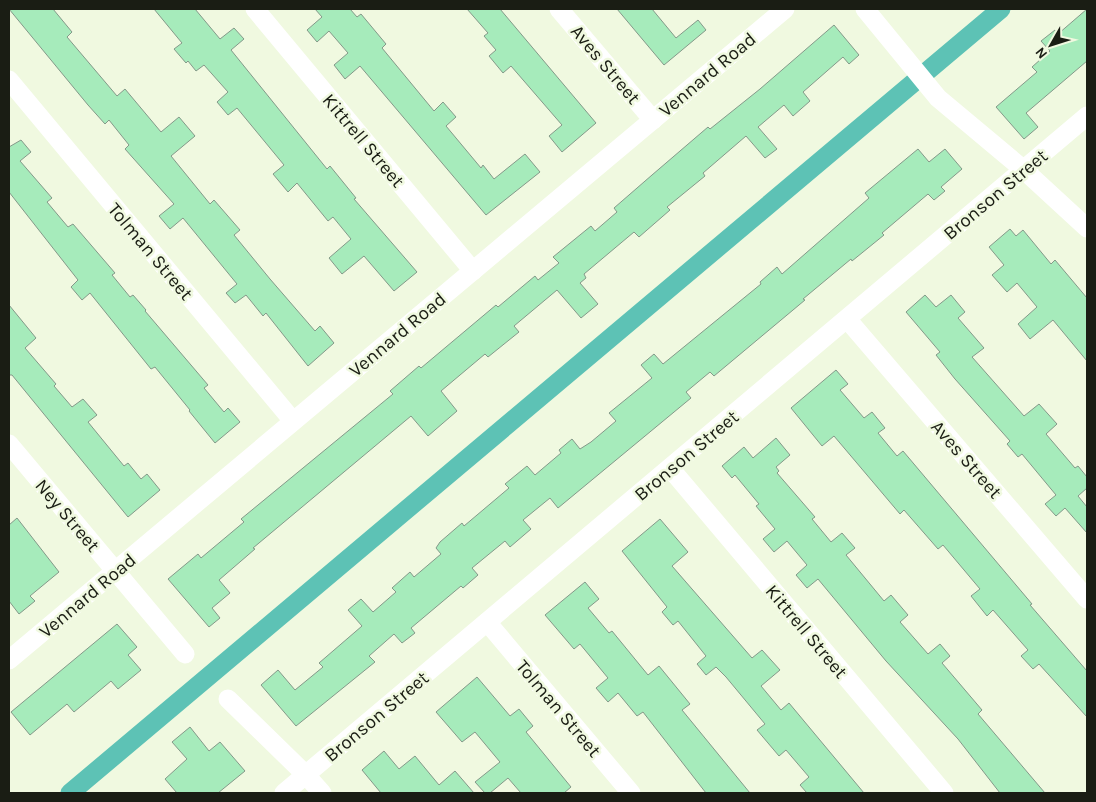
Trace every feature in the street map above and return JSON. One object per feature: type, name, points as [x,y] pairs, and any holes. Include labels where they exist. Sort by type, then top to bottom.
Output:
[{"type":"street","name":"Kittrell Street","points":[[255,9],[473,271]]},
{"type":"street","name":"Aves Street","points":[[560,9],[652,120]]},
{"type":"street","name":"Vennard Road","points":[[9,660],[785,9]]},
{"type":"street","points":[[865,9],[903,54],[911,68],[938,98],[1024,170],[1087,228]]},
{"type":"street","name":"Tolman Street","points":[[9,80],[293,421]]},
{"type":"street","name":"Bronson Street","points":[[284,793],[1087,116]]},
{"type":"street","name":"Aves Street","points":[[847,319],[1087,600]]},
{"type":"street","name":"Ney Street","points":[[9,444],[185,654]]},
{"type":"street","name":"Kittrell Street","points":[[670,468],[944,793]]},
{"type":"street","name":"Tolman Street","points":[[487,622],[631,793]]},
{"type":"street","points":[[228,699],[322,793]]},
{"type":"building","points":[[9,9],[53,9],[72,32],[67,37],[117,96],[125,89],[161,132],[179,117],[195,136],[171,156],[210,204],[214,200],[240,230],[234,235],[315,331],[320,326],[334,343],[308,366],[266,313],[263,316],[246,295],[235,303],[226,293],[237,284],[183,218],[170,229],[159,216],[174,204],[125,149],[129,145],[109,120],[105,124]]},
{"type":"building","points":[[154,9],[195,9],[220,39],[234,28],[244,39],[231,50],[327,169],[330,166],[356,198],[354,199],[417,272],[394,291],[364,256],[342,274],[329,258],[351,239],[333,217],[328,221],[297,183],[288,192],[273,174],[284,165],[237,108],[228,115],[217,102],[228,92],[204,65],[196,71],[188,61],[186,63],[174,49],[182,43]]},
{"type":"building","points":[[315,9],[350,9],[357,17],[361,14],[386,44],[382,48],[434,111],[443,102],[456,117],[446,126],[481,168],[483,165],[494,179],[525,154],[540,172],[486,215],[360,66],[345,79],[334,65],[348,53],[329,31],[317,42],[307,30],[322,17]]},
{"type":"building","points":[[467,9],[500,9],[596,123],[562,152],[549,136],[562,125],[511,66],[503,73],[489,56],[496,50],[484,36],[488,33]]},
{"type":"building","points":[[617,9],[652,9],[676,38],[698,20],[706,30],[664,65]]},
{"type":"building","points":[[1087,9],[1087,61],[1026,113],[1038,127],[1024,139],[996,107],[1037,72],[1032,67],[1050,51],[1041,41],[1055,30],[1058,34]]},
{"type":"building","points":[[834,25],[859,55],[849,64],[843,57],[803,92],[810,101],[793,116],[784,105],[758,127],[777,149],[765,158],[746,136],[703,173],[705,176],[667,207],[670,210],[639,237],[634,232],[584,274],[586,278],[580,283],[598,304],[581,318],[557,290],[514,326],[519,332],[488,357],[485,354],[441,391],[457,411],[428,436],[411,416],[253,548],[255,549],[219,580],[230,593],[212,608],[220,618],[209,627],[168,579],[198,554],[201,558],[244,522],[241,519],[393,394],[390,391],[419,366],[421,368],[496,305],[498,307],[535,276],[538,280],[559,263],[553,257],[591,226],[595,231],[617,212],[614,208],[652,175],[708,127],[710,129],[760,89]]},
{"type":"building","points":[[21,140],[31,152],[20,161],[52,198],[47,202],[68,227],[73,224],[115,273],[112,275],[130,297],[133,295],[208,385],[204,388],[224,412],[228,408],[240,422],[215,443],[155,367],[151,369],[90,293],[82,300],[71,287],[78,280],[9,192],[9,147]]},
{"type":"building","points":[[918,149],[929,162],[945,149],[962,169],[941,187],[945,191],[934,200],[928,194],[882,233],[884,235],[852,261],[851,259],[714,376],[710,372],[686,392],[691,398],[558,508],[550,498],[523,520],[531,529],[510,547],[505,541],[472,568],[478,575],[463,588],[461,586],[411,628],[415,633],[402,643],[394,634],[369,656],[375,662],[296,726],[261,685],[278,670],[295,690],[323,667],[319,663],[362,626],[348,610],[361,599],[373,612],[396,592],[392,588],[410,572],[414,577],[441,554],[436,548],[440,542],[462,523],[464,526],[509,488],[505,484],[527,466],[535,475],[561,453],[559,450],[572,439],[580,449],[591,442],[616,421],[609,413],[652,378],[641,365],[654,354],[663,364],[761,284],[760,282],[777,267],[782,274],[869,198],[865,193]]},
{"type":"building","points":[[1010,229],[1016,236],[1023,230],[1051,264],[1055,260],[1087,298],[1087,361],[1053,320],[1030,339],[1018,324],[1037,307],[1017,283],[1007,292],[992,275],[1004,265],[989,247]]},
{"type":"building","points":[[925,295],[936,307],[951,295],[965,312],[958,318],[984,348],[972,357],[1024,416],[1039,404],[1057,424],[1046,434],[1075,468],[1078,466],[1087,477],[1087,488],[1078,496],[1087,507],[1087,533],[1065,508],[1056,516],[1045,504],[1056,495],[1022,454],[1018,457],[1007,444],[1010,441],[955,379],[936,355],[940,352],[906,312]]},
{"type":"building","points":[[9,305],[36,338],[25,348],[56,384],[54,386],[72,407],[83,399],[97,415],[88,422],[124,466],[128,463],[141,479],[147,474],[160,490],[128,517],[12,375],[9,375]]},
{"type":"building","points":[[836,370],[848,384],[840,390],[864,418],[872,412],[885,428],[878,433],[897,456],[903,451],[1087,671],[1087,717],[1039,664],[1033,669],[1021,656],[1028,650],[993,610],[987,616],[971,596],[980,589],[943,545],[938,549],[904,510],[900,514],[834,436],[822,446],[791,408]]},
{"type":"building","points":[[776,438],[790,455],[776,467],[779,471],[777,473],[815,517],[812,519],[831,542],[842,533],[855,548],[846,555],[884,601],[891,595],[908,615],[900,622],[928,654],[940,644],[950,656],[942,663],[982,710],[978,714],[1045,793],[1000,793],[958,739],[886,661],[818,579],[807,588],[796,575],[807,565],[787,541],[774,552],[763,539],[775,529],[756,506],[759,504],[735,475],[732,478],[722,466],[744,447],[753,458]]},
{"type":"building","points":[[17,518],[59,572],[30,596],[35,601],[19,614],[9,601],[9,525]]},
{"type":"building","points":[[660,519],[688,552],[672,566],[752,658],[762,650],[780,670],[761,686],[781,710],[789,703],[864,793],[807,793],[800,785],[809,777],[786,750],[779,756],[757,730],[765,724],[726,677],[716,667],[706,675],[697,664],[706,656],[678,621],[673,625],[662,612],[667,607],[622,551]]},
{"type":"building","points":[[585,582],[599,599],[588,608],[609,633],[612,631],[648,675],[659,666],[690,704],[682,710],[750,793],[706,793],[643,712],[637,716],[618,693],[608,702],[596,688],[608,678],[580,644],[574,649],[545,615]]},
{"type":"building","points":[[117,624],[137,647],[128,655],[141,670],[118,689],[111,681],[74,712],[67,704],[30,735],[11,712]]},
{"type":"building","points":[[477,677],[510,716],[519,709],[533,726],[526,732],[571,787],[564,793],[521,793],[508,778],[490,793],[485,793],[475,782],[500,762],[475,732],[462,742],[436,712]]},
{"type":"building","points":[[190,727],[209,751],[220,742],[245,771],[218,793],[177,793],[165,779],[187,759],[172,742]]},
{"type":"building","points":[[384,751],[399,769],[415,756],[439,785],[455,771],[474,793],[381,793],[362,770]]},
{"type":"waterway","points":[[70,793],[1001,9]]}]
